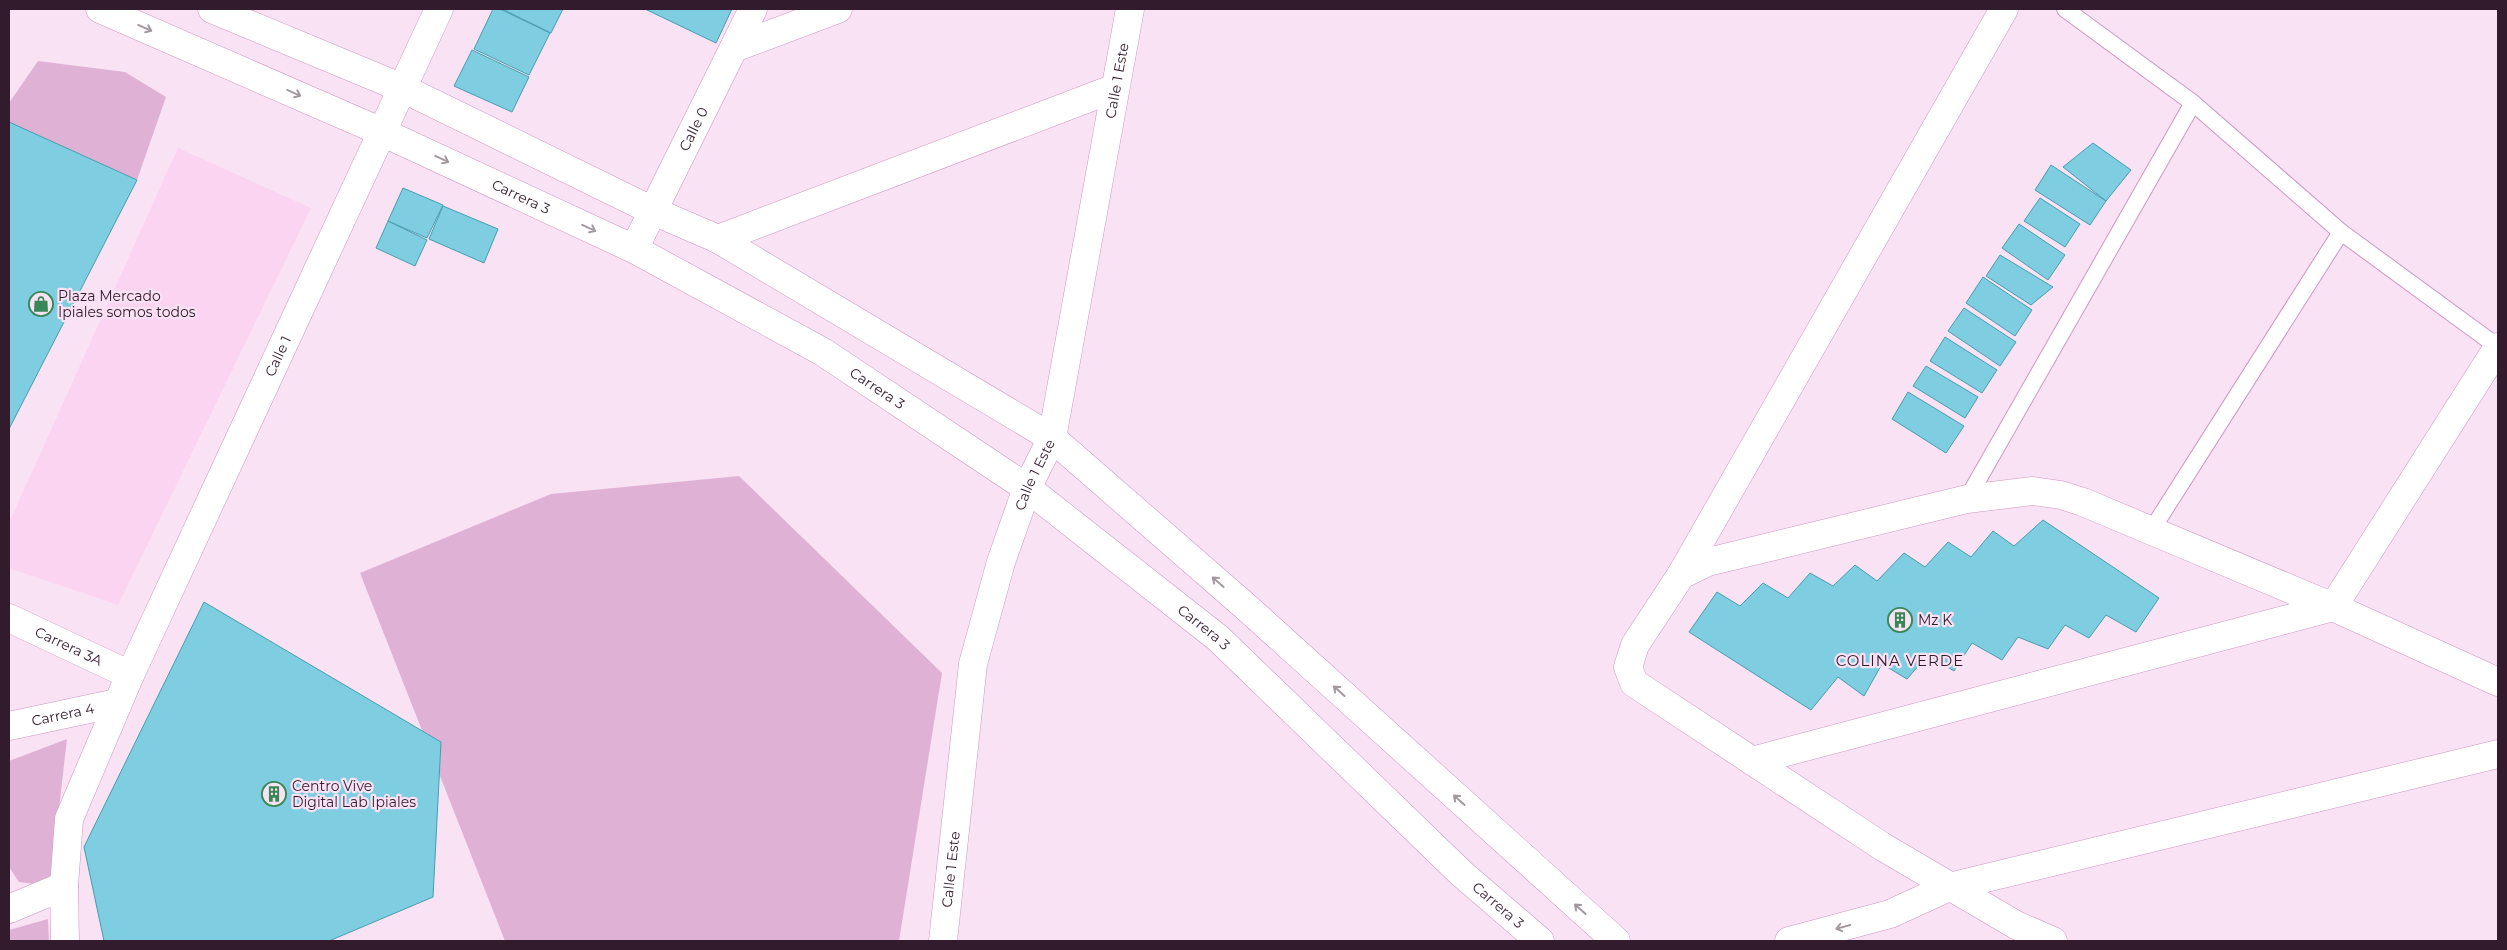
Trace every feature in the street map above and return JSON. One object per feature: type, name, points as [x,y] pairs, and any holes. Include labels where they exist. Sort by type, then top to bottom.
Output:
[{"type":"street","name":"Carrera 3","points":[[100,9],[382,132],[634,249],[823,352],[1027,488],[1218,638],[1461,873],[1540,941]]},
{"type":"street","points":[[212,9],[402,88],[654,211],[718,239],[1052,438],[1245,606],[1616,941]]},
{"type":"street","name":"Calle 1","points":[[65,941],[64,886],[69,819],[117,703],[439,9]]},
{"type":"street","name":"Calle 0","points":[[634,249],[753,9]]},
{"type":"street","points":[[734,48],[838,9]]},
{"type":"street","name":"Calle 1 Este","points":[[943,941],[973,664],[1001,562],[1027,488],[1052,438],[1130,9]]},
{"type":"street","points":[[2004,9],[1681,575],[1635,645],[1628,667],[1634,684],[1752,761],[1950,888],[2016,924],[2053,941]]},
{"type":"street","points":[[718,239],[1115,88]]},
{"type":"street","points":[[1752,761],[2333,608],[2498,347]]},
{"type":"street","points":[[1681,575],[1708,562],[1968,499],[2033,491],[2061,495],[2151,531],[2333,608],[2498,682]]},
{"type":"street","name":"Carrera 3A","points":[[9,618],[130,675]]},
{"type":"street","name":"Carrera 4","points":[[9,726],[117,703]]},
{"type":"street","points":[[1789,941],[1890,914],[1950,888],[2498,754]]},
{"type":"street","points":[[9,908],[64,886]]},
{"type":"street","points":[[1872,941],[1890,914]]},
{"type":"lane","points":[[2065,9],[2193,102],[2341,232],[2498,347]]},
{"type":"lane","points":[[1968,499],[2193,102]]},
{"type":"lane","points":[[2151,531],[2341,232]]},
{"type":"shaded area","points":[[38,61],[125,72],[166,97],[137,180],[9,123],[9,103]]},
{"type":"shaded area","points":[[178,148],[311,208],[118,605],[9,568],[9,523]]},
{"type":"shaded area","points":[[739,476],[942,673],[899,941],[505,941],[360,573],[551,494]]},
{"type":"shaded area","points":[[67,739],[50,886],[19,882],[9,867],[9,761]]},
{"type":"shaded area","points":[[48,919],[49,941],[9,941],[9,930]]},
{"type":"building","points":[[493,9],[500,9],[550,33],[529,75],[474,49]]},
{"type":"building","points":[[502,9],[563,9],[551,33]]},
{"type":"building","points":[[645,9],[732,9],[716,43]]},
{"type":"building","points":[[472,50],[529,77],[512,112],[454,86]]},
{"type":"building","name":"Plaza Mercado Ipiales somos todos","points":[[9,122],[137,180],[9,429]]},
{"type":"building","points":[[2093,143],[2131,170],[2106,201],[2063,167]]},
{"type":"building","points":[[2051,165],[2106,201],[2090,225],[2035,190]]},
{"type":"building","points":[[403,188],[443,205],[427,238],[388,221]]},
{"type":"building","points":[[2040,198],[2080,224],[2065,247],[2024,221]]},
{"type":"building","points":[[443,206],[498,229],[484,263],[429,239]]},
{"type":"building","points":[[388,221],[427,240],[415,266],[376,248]]},
{"type":"building","points":[[2019,224],[2065,255],[2048,280],[2002,248]]},
{"type":"building","points":[[2000,255],[2053,287],[2031,305],[1986,276]]},
{"type":"building","points":[[1983,277],[2032,310],[2015,336],[1966,303]]},
{"type":"building","points":[[1964,308],[2016,342],[2000,366],[1948,331]]},
{"type":"building","points":[[1945,337],[1997,370],[1982,393],[1930,361]]},
{"type":"building","points":[[1926,366],[1978,397],[1965,418],[1913,386]]},
{"type":"building","points":[[1908,392],[1964,426],[1946,453],[1892,419]]},
{"type":"building","name":"Mz K","points":[[2043,520],[2159,598],[2136,632],[2106,615],[2089,638],[2065,625],[2048,649],[2018,637],[2002,660],[1972,643],[1954,671],[1928,655],[1907,679],[1882,664],[1864,696],[1838,677],[1811,710],[1689,632],[1717,592],[1740,606],[1763,583],[1788,598],[1810,573],[1833,586],[1855,565],[1877,581],[1904,553],[1925,567],[1948,542],[1971,557],[1993,531],[2014,546]]},
{"type":"building","name":"Centro Vive Digital Lab Ipiales","points":[[204,602],[441,742],[433,897],[329,941],[104,941],[84,847]]},
{"type":"place","name":"Plaza Mercado Ipiales somos todos","points":[[41,304]]},
{"type":"place","name":"Mz K","points":[[1900,620]]},
{"type":"place","name":"Centro Vive Digital Lab Ipiales","points":[[274,794]]},
{"type":"district","name":"COLINA VERDE","points":[[1900,661]]}]
